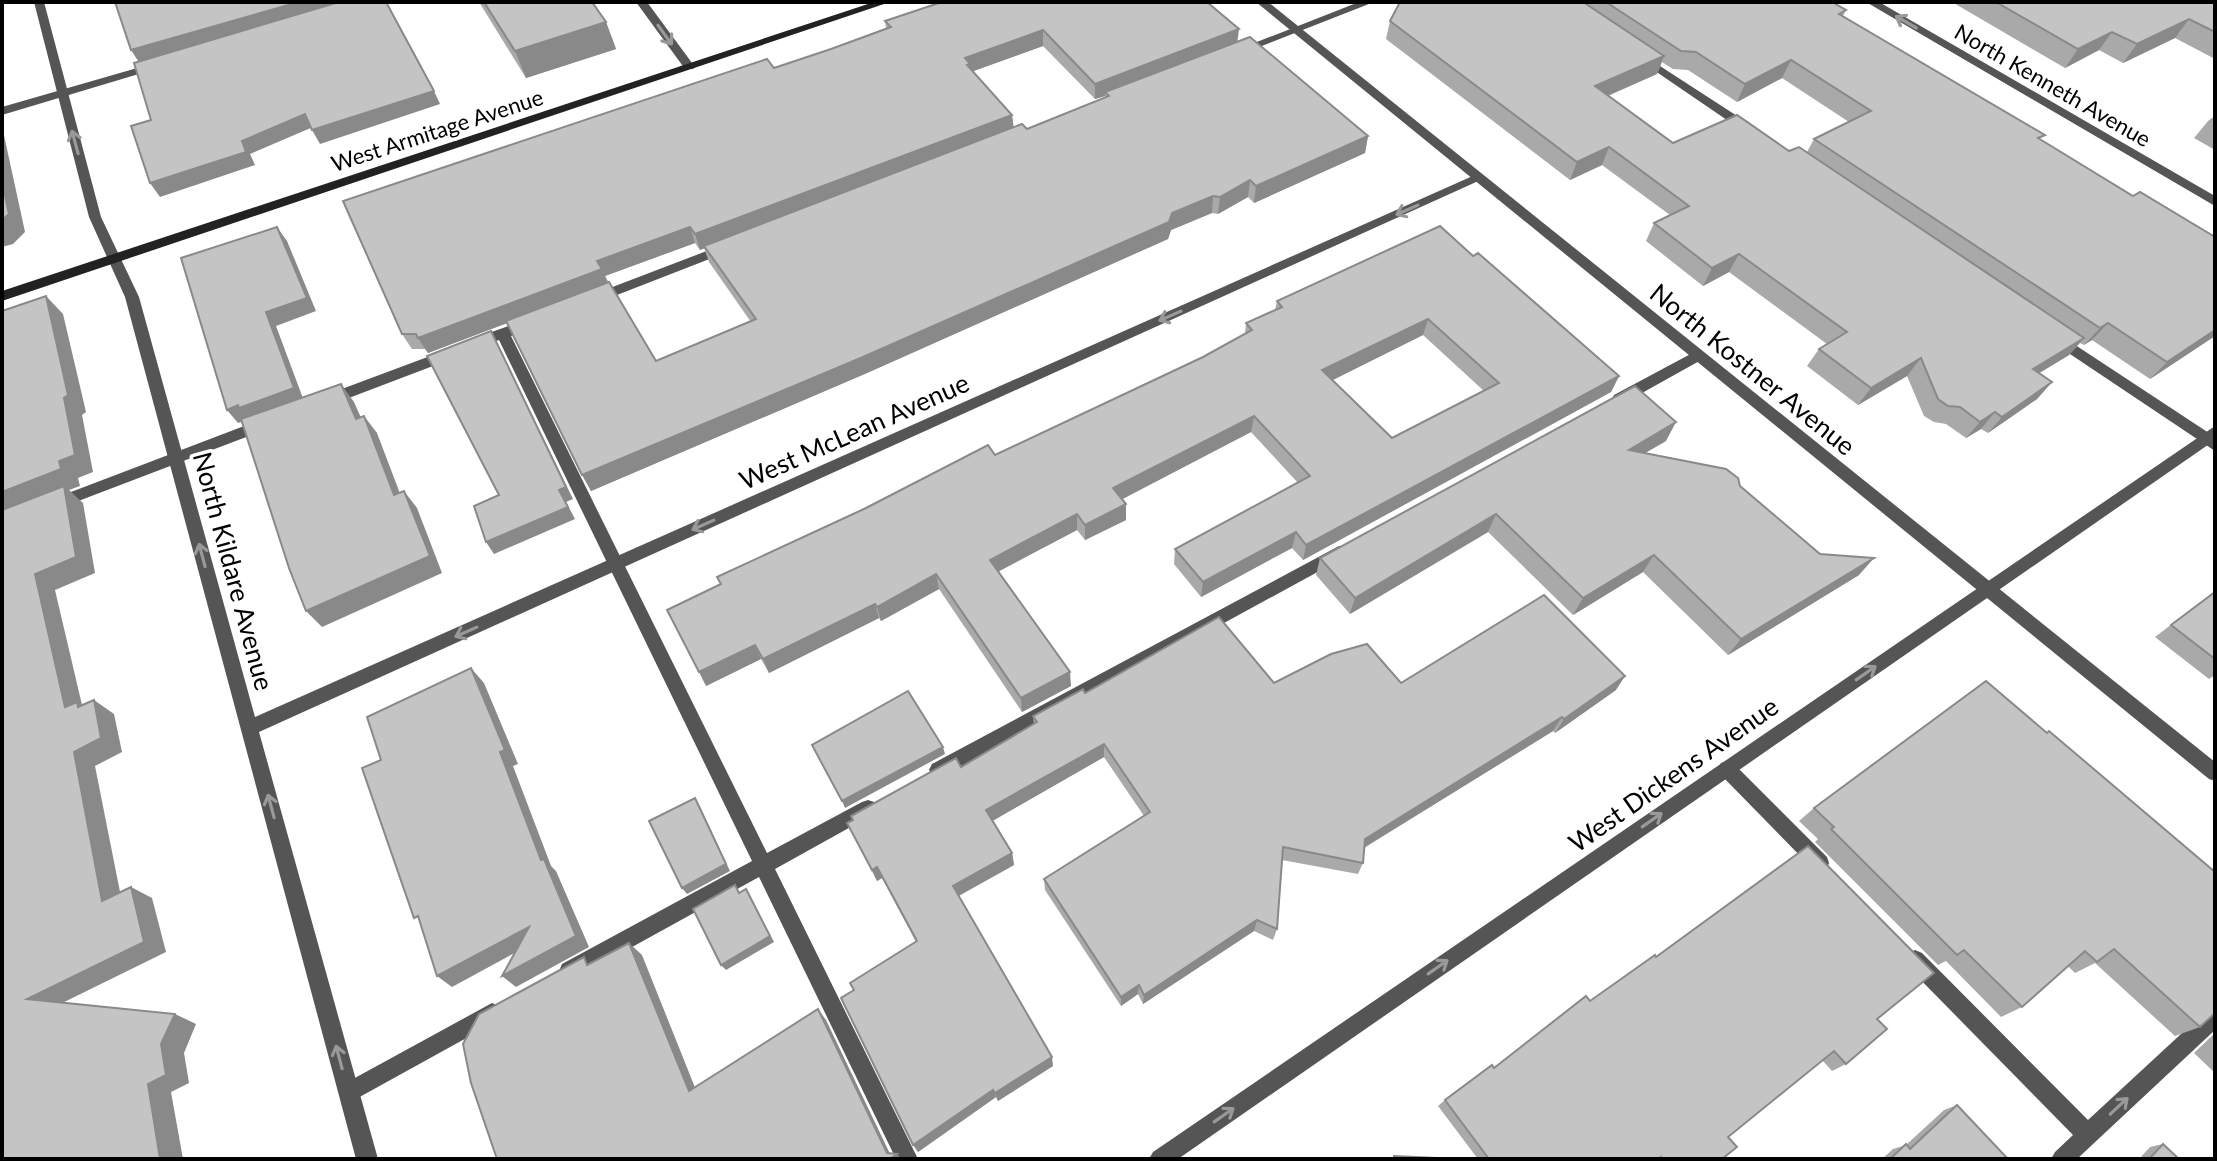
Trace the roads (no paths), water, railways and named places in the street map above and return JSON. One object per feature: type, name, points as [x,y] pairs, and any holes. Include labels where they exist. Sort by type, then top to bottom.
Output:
[{"type":"main road","name":"West Armitage Avenue","points":[[2,296],[885,2]]},
{"type":"street","name":"North Kildare Avenue","points":[[39,2],[95,217],[132,297],[367,1159]]},
{"type":"street","points":[[641,2],[689,67]]},
{"type":"street","name":"North Kostner Avenue","points":[[1261,2],[2215,773]]},
{"type":"street","points":[[1222,58],[1369,2]]},
{"type":"street","name":"North Kenneth Avenue","points":[[1871,2],[2215,202]]},
{"type":"street","points":[[1626,46],[1756,134]]},
{"type":"street","points":[[2,111],[176,60]]},
{"type":"street","name":"West McLean Avenue","points":[[250,728],[1479,178]]},
{"type":"street","points":[[577,305],[738,243]]},
{"type":"street","points":[[310,407],[547,316]]},
{"type":"street","points":[[2041,327],[2212,438]]},
{"type":"street","points":[[503,333],[907,1159]]},
{"type":"street","points":[[1606,406],[1698,355]]},
{"type":"street","points":[[42,509],[281,418]]},
{"type":"street","name":"West Dickens Avenue","points":[[1160,1159],[2212,438]]},
{"type":"street","points":[[918,781],[1353,544]]},
{"type":"street","points":[[1727,769],[1837,881]]},
{"type":"street","points":[[555,979],[890,796]]},
{"type":"street","points":[[1903,947],[2088,1135]]},
{"type":"street","points":[[349,1092],[513,1002]]},
{"type":"street","points":[[2062,1159],[2215,1016]]}]
